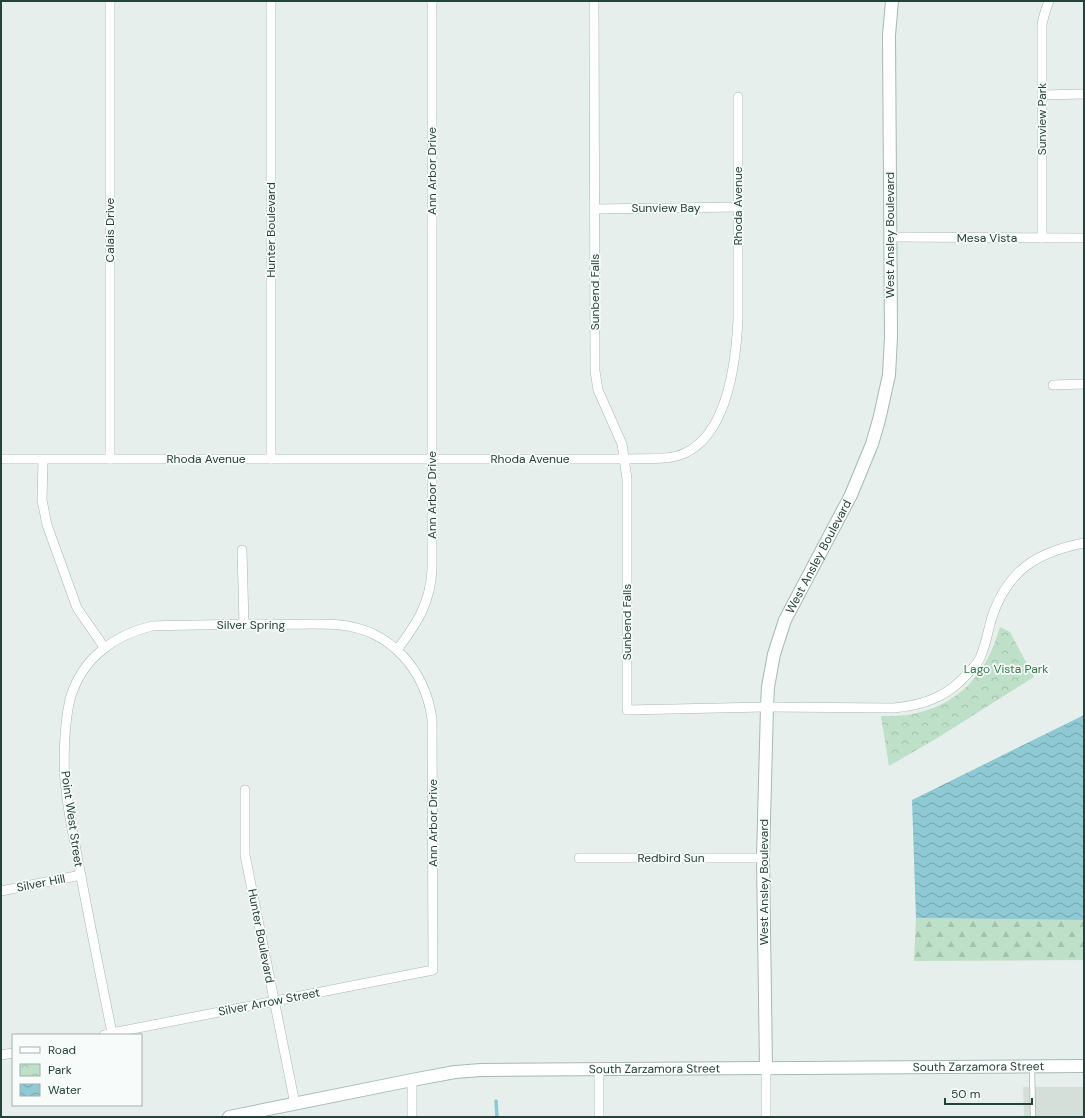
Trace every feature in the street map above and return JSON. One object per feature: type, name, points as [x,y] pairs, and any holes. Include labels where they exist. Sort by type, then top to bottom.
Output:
[{"type":"street","name":"Calais Drive","points":[[110,1],[110,459]]},
{"type":"street","name":"Hunter Boulevard","points":[[271,1],[271,458]]},
{"type":"street","name":"Ann Arbor Drive","points":[[432,1],[432,570],[430,591],[423,611],[418,621],[397,650],[419,676],[428,697],[432,719],[433,970]]},
{"type":"street","name":"Sunbend Falls","points":[[594,1],[595,371],[598,390],[622,444],[628,479],[627,710],[767,707],[900,708],[924,703],[945,694],[960,683],[980,659],[998,601],[1008,584],[1018,572],[1032,562],[1059,548],[1084,543]]},
{"type":"street","name":"West Ansley Boulevard","points":[[766,1117],[763,858],[768,687],[774,654],[786,620],[851,495],[872,444],[889,375],[891,337],[889,35],[892,1]]},
{"type":"street","name":"Sunview Park","points":[[1042,238],[1042,24],[1044,12],[1049,1]]},
{"type":"street","points":[[1042,95],[1084,94]]},
{"type":"street","name":"Rhoda Avenue","points":[[1,459],[625,459],[666,458],[684,453],[700,444],[707,436],[718,417],[730,383],[737,343],[738,97]]},
{"type":"street","name":"Sunview Bay","points":[[595,209],[738,208]]},
{"type":"street","name":"Mesa Vista","points":[[890,237],[1084,238]]},
{"type":"street","points":[[1053,385],[1084,384]]},
{"type":"street","points":[[43,460],[42,500],[47,525],[76,608],[104,647]]},
{"type":"street","points":[[242,550],[244,624]]},
{"type":"street","name":"Silver Spring","points":[[104,647],[128,633],[152,626],[244,624],[339,625],[371,634],[397,650]]},
{"type":"street","name":"Point West Street","points":[[104,647],[94,657],[81,675],[71,695],[66,717],[64,753],[65,788],[108,1034]]},
{"type":"street","name":"Hunter Boulevard","points":[[245,790],[245,855],[295,1104]]},
{"type":"street","name":"Redbird Sun","points":[[579,858],[763,858]]},
{"type":"street","name":"Silver Hill","points":[[1,891],[81,875]]},
{"type":"street","name":"Silver Arrow Street","points":[[108,1034],[433,970]]},
{"type":"street","points":[[1,1055],[12,1053]]},
{"type":"street","name":"South Zarzamora Street","points":[[229,1117],[265,1113],[295,1104],[412,1080],[455,1072],[481,1070],[599,1068],[1084,1066]]},
{"type":"street","points":[[599,1068],[599,1117]]},
{"type":"street","points":[[412,1080],[412,1117]]},
{"type":"lane","points":[[1032,1067],[1033,1117]]},
{"type":"shaded area","points":[[1023,1087],[1084,1087],[1084,1117],[1024,1117]]},
{"type":"green space","name":"Lago Vista Park","points":[[1000,627],[1010,632],[1034,677],[939,737],[889,766],[881,716],[908,715],[926,711],[956,696],[968,686],[987,660]]},
{"type":"green space","points":[[916,918],[1084,920],[1084,960],[914,961]]},
{"type":"water","points":[[1084,715],[1084,920],[916,918],[912,800]]},
{"type":"waterway","points":[[496,1101],[497,1117]]}]
